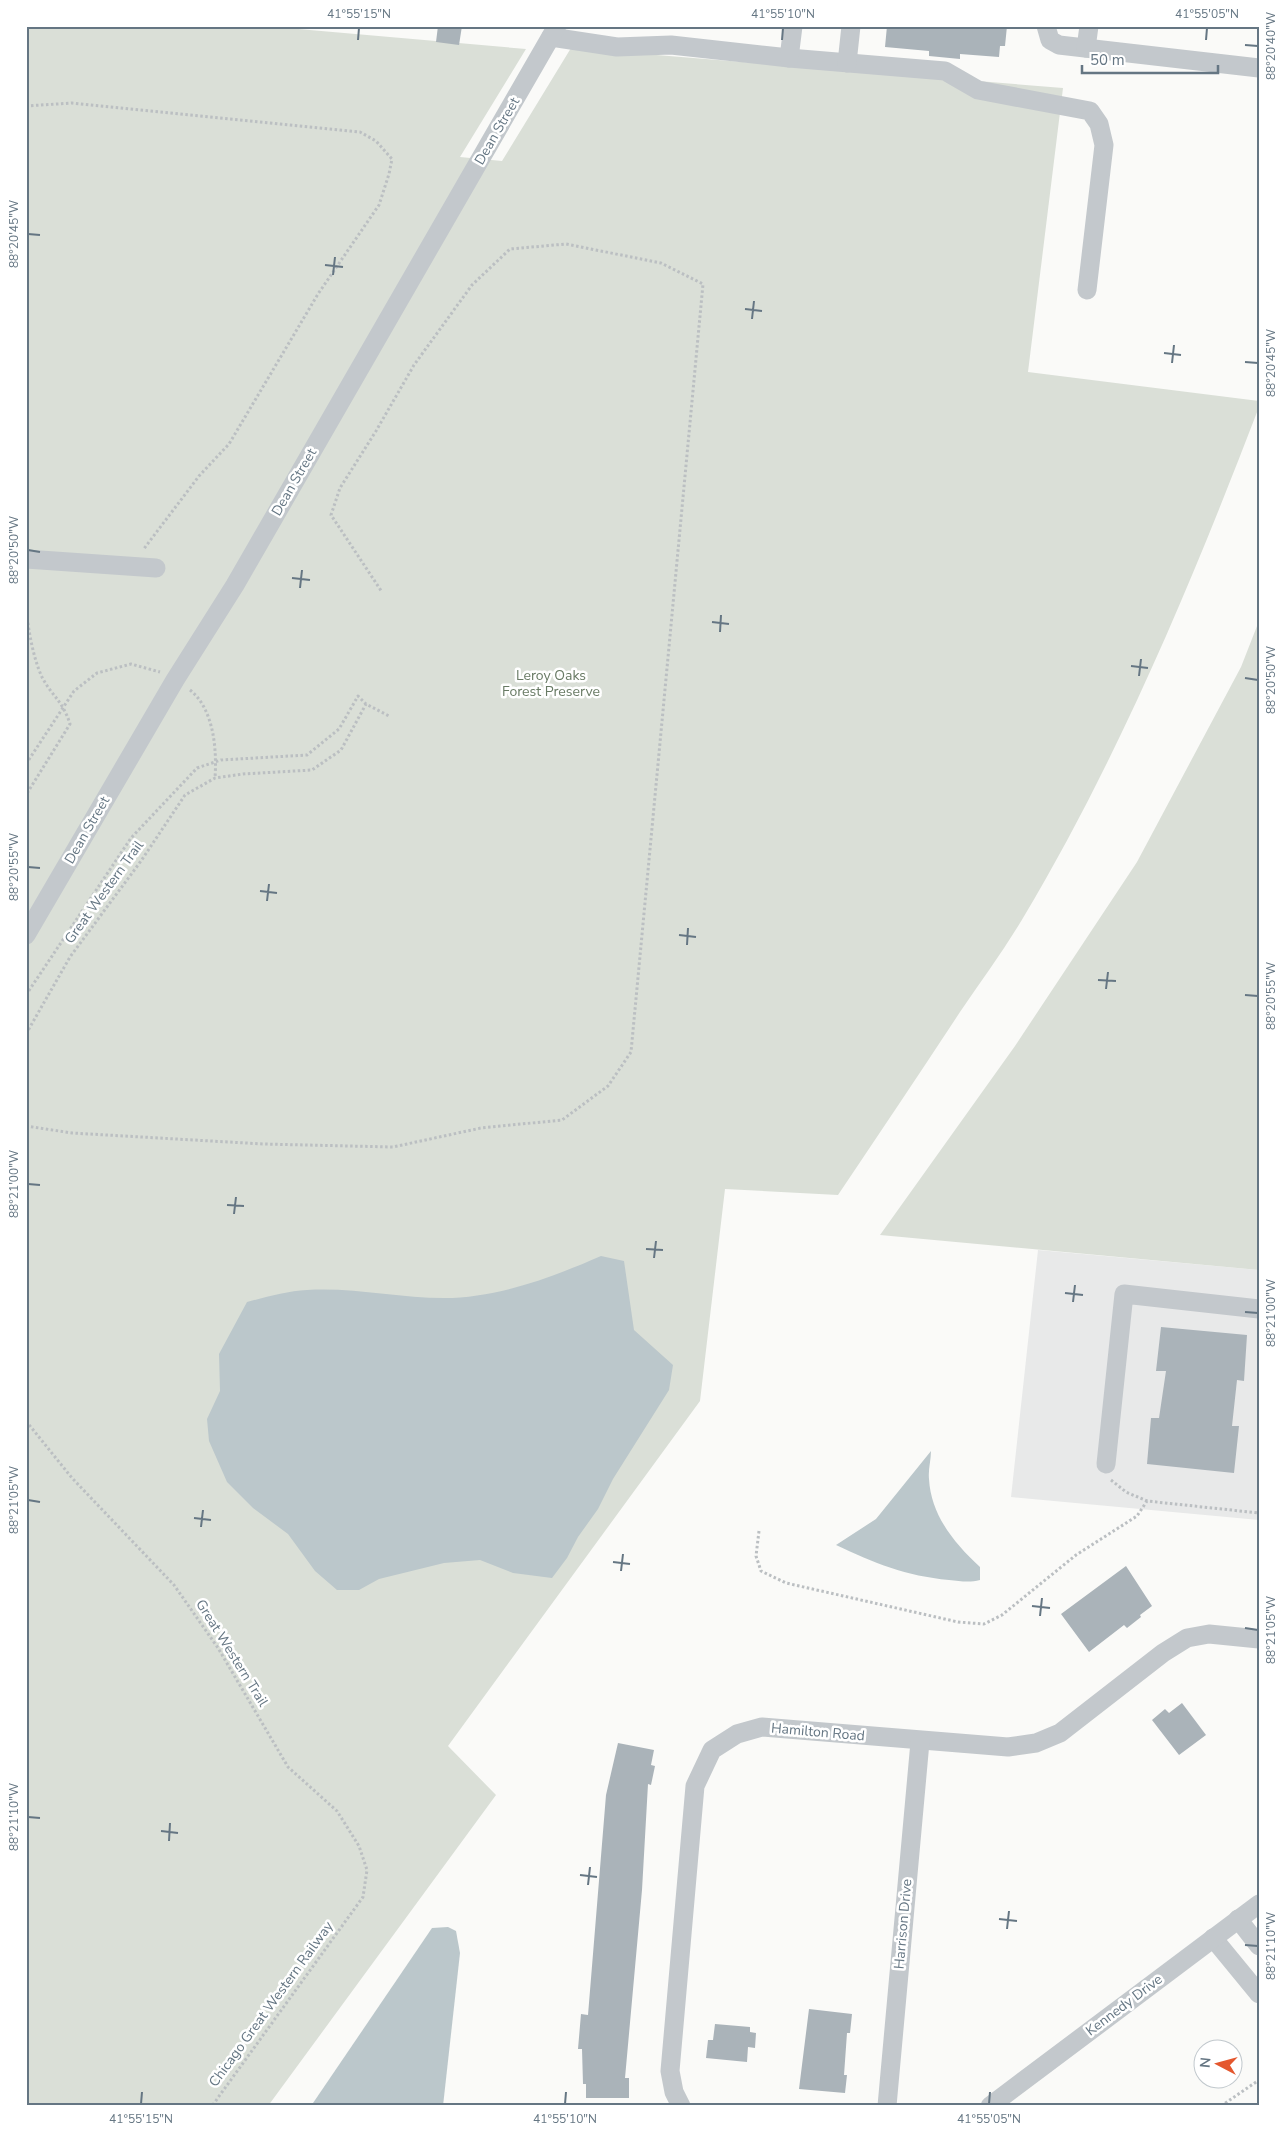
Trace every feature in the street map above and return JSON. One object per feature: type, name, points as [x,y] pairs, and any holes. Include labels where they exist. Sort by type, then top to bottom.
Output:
[{"type":"street","points":[[789,58],[793,26]]},
{"type":"street","points":[[847,63],[852,26]]},
{"type":"street","points":[[1046,26],[1050,40],[1059,45],[1259,68]]},
{"type":"street","points":[[1086,48],[1088,26]]},
{"type":"street","points":[[554,32],[617,47],[671,45],[789,58],[945,71],[978,90],[1090,110],[1099,124],[1104,145],[1086,290]]},
{"type":"street","name":"Dean Street","points":[[26,935],[175,680],[235,585],[554,32]]},
{"type":"street","points":[[26,559],[156,568]]},
{"type":"street","points":[[1106,1464],[1124,1294],[1259,1309]]},
{"type":"street","name":"Hamilton Road","points":[[681,2106],[674,2092],[670,2071],[695,1786],[712,1750],[737,1734],[762,1727],[920,1742],[1008,1748],[1036,1743],[1060,1733],[1163,1652],[1187,1638],[1209,1634],[1259,1639]]},
{"type":"street","name":"Harrison Drive","points":[[887,2106],[920,1742]]},
{"type":"street","name":"Kennedy Drive","points":[[990,2106],[1259,1904]]},
{"type":"street","points":[[1238,1919],[1259,1946]]},
{"type":"street","points":[[1213,1938],[1259,1994]]},
{"type":"path","points":[[26,106],[72,103],[360,132],[376,142],[392,159],[379,205],[318,294],[229,444],[198,476],[130,566]]},
{"type":"path","points":[[26,1126],[72,1133],[263,1144],[393,1147],[481,1128],[562,1120],[608,1086],[631,1052],[703,284],[661,263],[566,244],[510,250],[472,284],[414,365],[340,488],[332,515],[382,592]]},
{"type":"path","points":[[26,608],[28,626],[42,677],[65,707],[70,724],[26,796]]},
{"type":"path","points":[[26,764],[74,691],[97,673],[131,664],[163,673]]},
{"type":"path","points":[[183,685],[195,694],[209,717],[216,762],[215,778],[243,774],[312,770],[341,750],[366,704]]},
{"type":"path","points":[[26,995],[132,838],[197,768],[216,762],[249,757],[308,755],[339,728],[358,696],[366,704],[389,716]]},
{"type":"path","name":"Great Western Trail","points":[[26,1034],[70,957],[141,861],[185,795],[215,778]]},
{"type":"path","name":"Great Western Trail","points":[[26,1421],[72,1478],[174,1585],[218,1648],[288,1767],[338,1811],[359,1846],[367,1870],[363,1897],[349,1915]]},
{"type":"path","points":[[1106,1464],[1110,1479],[1126,1492],[1147,1501],[1259,1513]]},
{"type":"path","points":[[759,1531],[756,1556],[761,1571],[786,1583],[958,1622],[984,1624],[1002,1615],[1076,1555],[1138,1516],[1147,1501]]},
{"type":"path","name":"Chicago Great Western Railway","points":[[212,2106],[349,1915]]},
{"type":"path","points":[[1221,2106],[1259,2080]]},
{"type":"shaded area","points":[[1038,1250],[1259,1270],[1259,1520],[1011,1497]]},
{"type":"shaded area","points":[[601,1256],[624,1261],[634,1330],[673,1365],[669,1390],[613,1479],[598,1509],[552,1578],[513,1573],[480,1560],[444,1563],[379,1579],[359,1590],[337,1590],[315,1571],[288,1534],[253,1508],[227,1482],[209,1441],[207,1419],[220,1391],[219,1354],[247,1302],[277,1294],[324,1289],[427,1298],[464,1297],[525,1285]]},
{"type":"shaded area","points":[[931,1451],[929,1479],[934,1505],[953,1538],[980,1567],[980,1580],[961,1581],[904,1572],[864,1558],[836,1545],[876,1519]]},
{"type":"shaded area","points":[[448,1927],[456,1931],[460,1953],[443,2106],[311,2106],[432,1928]]},
{"type":"green space","name":"Leroy Oaks Forest Preserve","points":[[26,26],[264,26],[526,49],[460,157],[502,161],[571,48],[1063,88],[1028,372],[1259,401],[1259,407],[1234,473],[1180,603],[1152,668],[1091,795],[1016,930],[838,1195],[725,1189],[700,1401],[448,1746],[496,1795],[268,2106],[26,2106]]},
{"type":"green space","points":[[1259,621],[1259,1270],[880,1235],[1015,1046],[1137,862],[1241,667]]},
{"type":"building","points":[[438,26],[462,26],[459,45],[436,42]]},
{"type":"building","points":[[887,26],[1007,26],[1005,46],[1000,46],[999,57],[960,54],[960,59],[929,56],[929,51],[885,47]]},
{"type":"building","points":[[1161,1327],[1247,1335],[1244,1381],[1237,1380],[1232,1426],[1239,1426],[1234,1473],[1147,1464],[1151,1418],[1159,1418],[1166,1371],[1156,1371]]},
{"type":"building","points":[[1126,1566],[1152,1606],[1127,1628],[1124,1625],[1089,1652],[1061,1614]]},
{"type":"building","points":[[1182,1703],[1206,1735],[1179,1755],[1152,1720],[1165,1709],[1169,1713]]},
{"type":"building","points":[[618,1743],[654,1750],[651,1765],[655,1766],[651,1785],[648,1784],[642,1890],[625,2078],[629,2078],[629,2098],[586,2098],[586,2084],[583,2084],[582,2049],[578,2049],[581,2014],[588,2015],[606,1795]]},
{"type":"building","points":[[809,2009],[852,2014],[850,2033],[847,2033],[844,2075],[847,2075],[845,2093],[799,2089]]},
{"type":"building","points":[[715,2024],[750,2027],[750,2032],[756,2033],[755,2048],[748,2047],[747,2062],[706,2058],[708,2040],[713,2040]]}]
